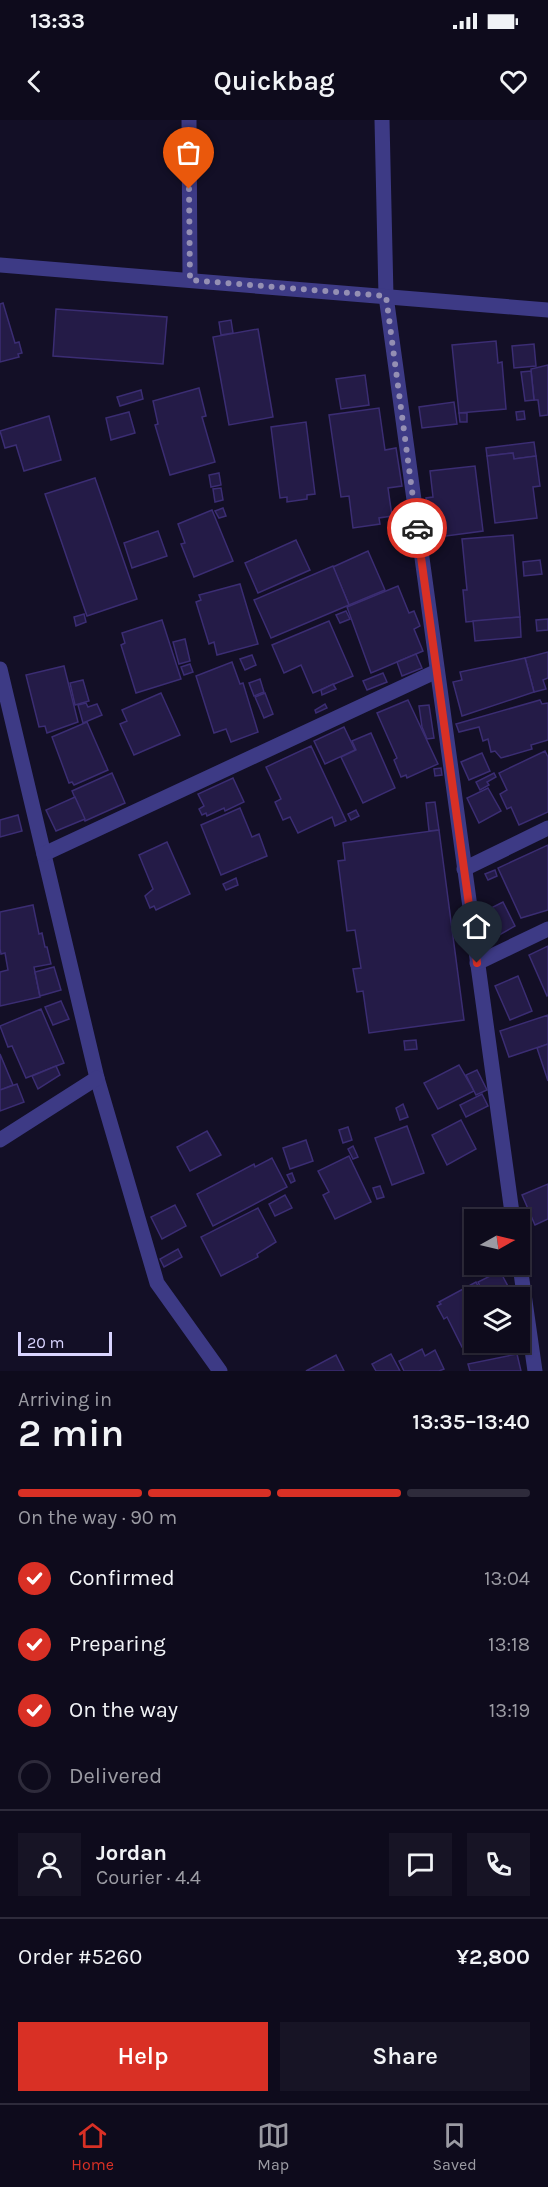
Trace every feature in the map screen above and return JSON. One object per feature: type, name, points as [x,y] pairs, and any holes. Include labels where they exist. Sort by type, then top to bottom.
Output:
[{"type":"street","points":[[189,120],[190,280]]},
{"type":"street","points":[[382,120],[386,296],[511,1209]]},
{"type":"street","points":[[0,265],[548,310]]},
{"type":"street","points":[[0,669],[97,1078],[157,1283],[220,1371]]},
{"type":"street","points":[[44,854],[437,671]]},
{"type":"street","points":[[464,869],[548,828]]},
{"type":"street","points":[[477,963],[548,929]]},
{"type":"street","points":[[0,1140],[97,1078]]},
{"type":"street","points":[[521,1275],[535,1371]]},
{"type":"building","points":[[3,303],[15,343],[19,342],[22,353],[18,354],[19,357],[0,362],[0,304]]},
{"type":"building","points":[[56,309],[167,317],[163,364],[53,356]]},
{"type":"building","points":[[231,320],[233,333],[221,335],[219,322]]},
{"type":"building","points":[[258,329],[273,417],[229,425],[213,337]]},
{"type":"building","points":[[496,341],[498,363],[502,362],[506,409],[459,413],[452,345]]},
{"type":"building","points":[[534,344],[536,366],[514,368],[512,346]]},
{"type":"building","points":[[548,365],[548,415],[540,416],[538,400],[534,400],[531,369]]},
{"type":"building","points":[[531,371],[534,400],[525,401],[521,372]]},
{"type":"building","points":[[365,375],[369,405],[341,409],[336,379]]},
{"type":"building","points":[[199,388],[206,416],[202,417],[215,462],[170,475],[155,425],[158,424],[153,401]]},
{"type":"building","points":[[141,390],[143,399],[120,406],[117,397]]},
{"type":"building","points":[[454,402],[457,424],[422,428],[419,407]]},
{"type":"building","points":[[379,408],[385,450],[396,448],[402,486],[388,488],[392,516],[379,518],[380,524],[353,528],[349,496],[341,497],[329,415]]},
{"type":"building","points":[[524,411],[525,419],[517,420],[516,412]]},
{"type":"building","points":[[129,412],[135,433],[111,440],[106,418]]},
{"type":"building","points":[[459,413],[467,413],[467,422],[460,422]]},
{"type":"building","points":[[49,416],[61,460],[24,471],[16,445],[5,448],[0,431]]},
{"type":"building","points":[[306,422],[315,494],[307,495],[307,499],[287,502],[287,497],[280,498],[271,427]]},
{"type":"building","points":[[534,442],[536,456],[514,459],[513,453],[487,456],[486,448]]},
{"type":"building","points":[[513,453],[514,459],[536,456],[540,486],[533,487],[537,518],[495,523],[487,456]]},
{"type":"building","points":[[475,466],[483,531],[431,538],[426,498],[433,497],[430,471]]},
{"type":"building","points":[[219,473],[221,485],[211,487],[209,475]]},
{"type":"building","points":[[95,478],[137,599],[87,616],[45,494]]},
{"type":"building","points":[[221,488],[223,500],[215,502],[213,489]]},
{"type":"building","points":[[223,508],[226,516],[219,518],[215,511]]},
{"type":"building","points":[[212,510],[233,561],[194,577],[181,544],[185,543],[178,524]]},
{"type":"building","points":[[158,531],[167,556],[132,568],[124,543]]},
{"type":"building","points":[[513,535],[520,617],[466,622],[463,590],[467,590],[462,539]]},
{"type":"building","points":[[296,540],[310,570],[258,593],[245,563]]},
{"type":"building","points":[[368,551],[385,590],[349,605],[333,567]]},
{"type":"building","points":[[540,560],[542,574],[524,576],[523,562]]},
{"type":"building","points":[[333,566],[349,605],[271,638],[254,600]]},
{"type":"building","points":[[240,584],[258,644],[217,655],[214,642],[209,644],[196,602],[201,600],[199,595]]},
{"type":"building","points":[[398,586],[409,613],[414,611],[420,626],[414,629],[423,651],[371,673],[347,607]]},
{"type":"building","points":[[346,611],[350,619],[340,623],[336,615]]},
{"type":"building","points":[[84,614],[86,622],[76,626],[74,617]]},
{"type":"building","points":[[520,617],[521,637],[475,641],[473,621]]},
{"type":"building","points":[[548,619],[548,630],[537,631],[536,620]]},
{"type":"building","points":[[162,620],[181,679],[136,693],[121,645],[125,643],[122,633]]},
{"type":"building","points":[[329,621],[353,676],[313,693],[301,665],[284,673],[272,645]]},
{"type":"building","points":[[185,639],[190,661],[179,664],[173,642]]},
{"type":"building","points":[[548,652],[548,678],[543,680],[546,689],[534,692],[525,658]]},
{"type":"building","points":[[416,654],[422,668],[402,676],[397,662]]},
{"type":"building","points":[[252,655],[256,665],[245,670],[240,659]]},
{"type":"building","points":[[525,658],[534,692],[462,716],[453,682],[462,680],[460,672]]},
{"type":"building","points":[[232,662],[240,684],[243,683],[258,732],[231,742],[226,729],[214,733],[196,676]]},
{"type":"building","points":[[190,664],[193,672],[184,675],[181,667]]},
{"type":"building","points":[[64,666],[78,722],[47,733],[45,726],[39,727],[26,675]]},
{"type":"building","points":[[383,673],[387,682],[367,690],[363,681]]},
{"type":"building","points":[[260,679],[264,692],[254,696],[249,683]]},
{"type":"building","points":[[83,680],[89,701],[75,705],[70,683]]},
{"type":"building","points":[[333,684],[336,689],[322,695],[321,690]]},
{"type":"building","points":[[161,693],[180,735],[134,755],[120,724],[127,721],[122,710]]},
{"type":"building","points":[[265,693],[273,714],[264,718],[255,697]]},
{"type":"building","points":[[408,700],[438,764],[407,778],[406,775],[401,777],[394,760],[397,758],[377,713]]},
{"type":"building","points":[[540,700],[542,704],[548,703],[548,740],[531,745],[532,749],[501,758],[495,751],[491,752],[488,739],[483,741],[479,727],[459,732],[456,724]]},
{"type":"building","points":[[86,703],[88,707],[97,704],[102,715],[83,723],[78,705]]},
{"type":"building","points":[[325,704],[327,708],[316,713],[315,710]]},
{"type":"building","points":[[429,705],[434,738],[427,739],[422,727],[419,706]]},
{"type":"building","points":[[87,722],[108,770],[74,785],[72,782],[69,783],[52,737]]},
{"type":"building","points":[[344,727],[355,750],[325,764],[314,741]]},
{"type":"building","points":[[371,733],[395,788],[363,803],[341,757],[356,750],[352,741]]},
{"type":"building","points":[[311,746],[346,821],[335,826],[332,817],[298,833],[290,817],[283,820],[275,802],[281,799],[266,767]]},
{"type":"building","points":[[545,751],[548,757],[548,812],[519,825],[511,807],[507,809],[500,794],[507,790],[499,773]]},
{"type":"building","points":[[482,753],[490,771],[469,780],[461,762]]},
{"type":"building","points":[[441,768],[442,775],[435,776],[434,769]]},
{"type":"building","points":[[112,773],[125,803],[85,821],[72,791]]},
{"type":"building","points":[[494,773],[496,777],[480,790],[476,782]]},
{"type":"building","points":[[233,778],[244,802],[225,811],[224,808],[207,816],[206,813],[202,815],[199,809],[204,806],[198,794]]},
{"type":"building","points":[[488,788],[501,811],[479,823],[467,798]]},
{"type":"building","points":[[75,797],[85,819],[56,831],[46,810]]},
{"type":"building","points":[[435,802],[439,830],[429,831],[426,803]]},
{"type":"building","points":[[240,808],[252,837],[259,834],[267,856],[221,875],[201,825]]},
{"type":"building","points":[[356,810],[359,816],[351,820],[348,814]]},
{"type":"building","points":[[18,815],[22,831],[0,837],[0,820]]},
{"type":"building","points":[[439,830],[464,1020],[369,1033],[363,991],[357,992],[353,969],[361,968],[355,930],[347,931],[338,861],[345,860],[343,843]]},
{"type":"building","points":[[167,842],[190,894],[156,910],[154,906],[150,908],[145,896],[153,889],[139,855]]},
{"type":"building","points":[[548,845],[548,910],[521,918],[498,868]]},
{"type":"building","points":[[495,870],[497,876],[488,880],[485,874]]},
{"type":"building","points":[[236,878],[238,885],[226,890],[223,884]]},
{"type":"building","points":[[503,902],[515,926],[494,938],[483,912]]},
{"type":"building","points":[[33,905],[39,934],[42,933],[51,964],[34,967],[40,997],[0,1006],[0,972],[8,970],[5,953],[1,954],[0,949],[0,912]]},
{"type":"building","points":[[548,946],[548,995],[547,996],[529,955]]},
{"type":"building","points":[[54,967],[61,990],[40,996],[35,972]]},
{"type":"building","points":[[518,976],[532,1011],[510,1020],[495,986]]},
{"type":"building","points":[[61,1001],[69,1019],[53,1025],[45,1007]]},
{"type":"building","points":[[41,1009],[64,1063],[26,1078],[12,1046],[8,1047],[0,1026]]},
{"type":"building","points":[[548,1015],[548,1044],[509,1057],[500,1031]]},
{"type":"building","points":[[416,1040],[417,1049],[405,1050],[404,1041]]},
{"type":"building","points":[[548,1044],[548,1081],[537,1048]]},
{"type":"building","points":[[0,1054],[13,1085],[0,1090]]},
{"type":"building","points":[[459,1065],[474,1091],[438,1109],[424,1083]]},
{"type":"building","points":[[56,1066],[60,1075],[38,1089],[32,1076]]},
{"type":"building","points":[[477,1070],[487,1090],[476,1095],[466,1075]]},
{"type":"building","points":[[17,1084],[24,1102],[0,1111],[0,1090]]},
{"type":"building","points":[[482,1094],[488,1106],[466,1117],[460,1105]]},
{"type":"building","points":[[403,1104],[408,1117],[400,1120],[396,1108]]},
{"type":"building","points":[[461,1120],[476,1149],[447,1165],[432,1135]]},
{"type":"building","points":[[407,1126],[424,1173],[392,1185],[375,1138]]},
{"type":"building","points":[[348,1127],[352,1140],[343,1143],[339,1130]]},
{"type":"building","points":[[207,1131],[221,1155],[190,1171],[177,1147]]},
{"type":"building","points":[[306,1140],[313,1161],[290,1169],[283,1148]]},
{"type":"building","points":[[353,1146],[358,1157],[353,1159],[348,1149]]},
{"type":"building","points":[[349,1156],[371,1202],[335,1219],[323,1195],[329,1192],[318,1171]]},
{"type":"building","points":[[272,1158],[287,1187],[213,1226],[197,1194],[254,1164],[255,1167]]},
{"type":"building","points":[[292,1173],[295,1181],[291,1183],[287,1175]]},
{"type":"building","points":[[548,1184],[548,1219],[535,1225],[522,1195]]},
{"type":"building","points":[[380,1186],[384,1197],[377,1199],[373,1188]]},
{"type":"building","points":[[285,1195],[292,1208],[275,1216],[269,1204]]},
{"type":"building","points":[[175,1205],[186,1226],[162,1239],[151,1217]]},
{"type":"building","points":[[258,1208],[276,1242],[257,1254],[258,1257],[221,1276],[201,1237]]},
{"type":"building","points":[[178,1249],[182,1257],[164,1267],[160,1259]]},
{"type":"building","points":[[492,1275],[502,1275],[508,1287],[480,1287],[478,1282]]},
{"type":"building","points":[[476,1282],[478,1287],[467,1287]]},
{"type":"building","points":[[464,1288],[464,1346],[462,1347],[447,1317],[444,1319],[437,1306],[441,1304],[439,1302]]},
{"type":"building","points":[[422,1349],[425,1356],[435,1350],[444,1369],[404,1371],[399,1361]]},
{"type":"building","points":[[391,1354],[400,1371],[376,1371],[372,1364]]},
{"type":"building","points":[[517,1354],[521,1371],[470,1371],[468,1364]]},
{"type":"building","points":[[336,1355],[344,1371],[306,1371]]},
{"type":"way so far","points":[[189,189],[190,280],[386,296],[417,528]]},
{"type":"route","points":[[417,528],[477,963]]}]
